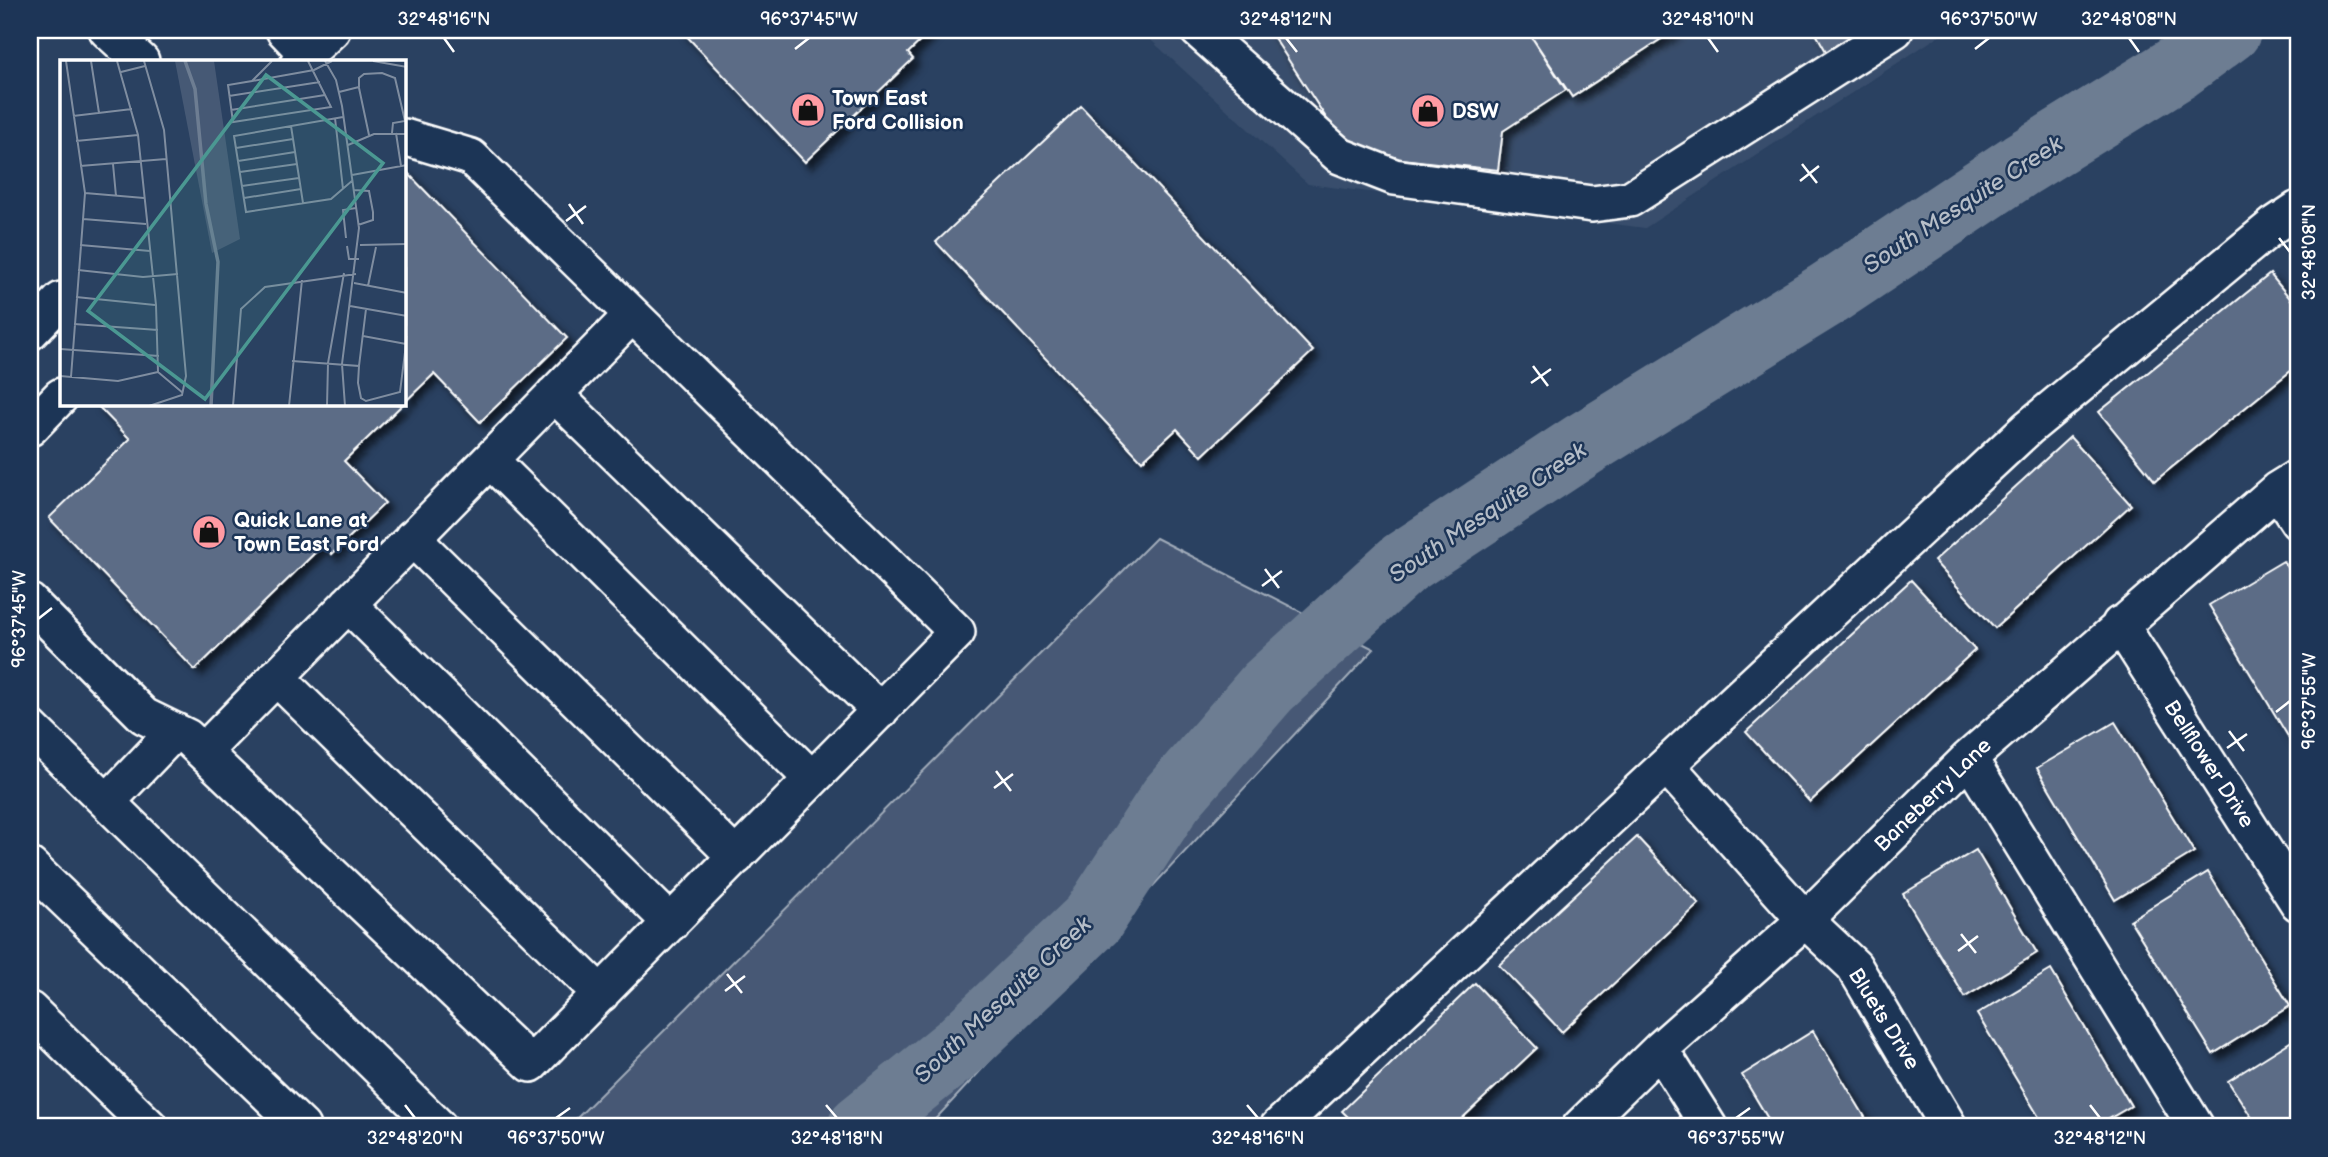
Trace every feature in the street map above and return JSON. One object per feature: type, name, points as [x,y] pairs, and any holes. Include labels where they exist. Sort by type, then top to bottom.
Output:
[{"type":"street","points":[[107,30],[140,60]]},
{"type":"street","points":[[297,48],[332,30]]},
{"type":"street","points":[[1198,30],[1340,156],[1394,177],[1592,204],[1630,199],[1895,30]]},
{"type":"street","points":[[30,601],[144,716],[187,737],[531,1064],[957,632],[471,158],[406,138]]},
{"type":"street","points":[[1278,1127],[1668,767],[2028,428],[2263,234],[2298,209]]},
{"type":"street","points":[[203,752],[632,315]]},
{"type":"street","points":[[554,394],[880,711]]},
{"type":"street","points":[[30,428],[60,397]]},
{"type":"street","points":[[489,460],[812,779]]},
{"type":"street","points":[[2288,484],[2298,522]]},
{"type":"street","name":"Baneberry Lane","points":[[1580,1127],[1660,1049],[1805,920],[1969,758],[2120,624],[2288,484]]},
{"type":"street","points":[[412,538],[736,857]]},
{"type":"street","points":[[348,604],[671,923]]},
{"type":"street","name":"Bellflower Drive","points":[[2120,624],[2298,903]]},
{"type":"street","points":[[276,677],[601,994]]},
{"type":"street","points":[[30,727],[439,1127]]},
{"type":"street","points":[[107,802],[175,731]]},
{"type":"street","points":[[1969,758],[2196,1127]]},
{"type":"street","name":"Bluets Drive","points":[[1668,767],[1805,920],[1854,966],[1949,1127]]},
{"type":"street","points":[[30,866],[302,1127]]},
{"type":"street","points":[[30,1010],[150,1127]]},
{"type":"street","points":[[1660,1049],[1709,1127]]},
{"type":"shaded area","points":[[1140,30],[1948,30],[1645,228],[1308,184]]},
{"type":"shaded area","points":[[1156,538],[1374,649],[928,1127],[568,1127]]},
{"type":"building","name":"Town East Ford Collision","points":[[681,30],[932,30],[908,53],[913,59],[805,162]]},
{"type":"building","name":"DSW","points":[[1269,30],[1527,30],[1566,90],[1503,131],[1498,170],[1349,153]]},
{"type":"building","points":[[1527,30],[1675,30],[1572,97]]},
{"type":"building","points":[[1814,30],[1854,30],[1857,34],[1827,53]]},
{"type":"building","points":[[1081,106],[1313,351],[1202,456],[1177,429],[1142,461],[936,242]]},
{"type":"building","points":[[406,171],[567,338],[480,422],[434,374],[406,401]]},
{"type":"building","points":[[2270,274],[2298,308],[2298,365],[2155,481],[2099,412]]},
{"type":"building","name":"Quick Lane at Town East Ford","points":[[98,406],[401,406],[344,461],[385,503],[332,554],[323,545],[195,670],[49,518],[130,439]]},
{"type":"building","points":[[2070,437],[2131,505],[1995,628],[1934,561]]},
{"type":"building","points":[[2283,561],[2298,586],[2298,753],[2209,605]]},
{"type":"building","points":[[1911,580],[1975,650],[1810,802],[1746,732]]},
{"type":"building","points":[[2115,722],[2194,852],[2115,900],[2037,768]]},
{"type":"building","points":[[1637,837],[1699,904],[1562,1032],[1499,965]]},
{"type":"building","points":[[1976,850],[2037,953],[1965,997],[1903,894]]},
{"type":"building","points":[[2208,872],[2290,1006],[2213,1054],[2130,920]]},
{"type":"building","points":[[2051,970],[2131,1106],[2095,1127],[2045,1127],[1977,1014]]},
{"type":"building","points":[[1475,983],[1537,1048],[1453,1127],[1358,1127],[1342,1111]]},
{"type":"building","points":[[1813,1031],[1871,1127],[1773,1127],[1742,1075]]},
{"type":"building","points":[[2298,1037],[2298,1127],[2258,1127],[2228,1081]]},
{"type":"waterway","name":"South Mesquite Creek","points":[[860,1127],[959,1047],[1093,919],[1171,799],[1268,687],[1404,563],[1583,445],[1826,295],[2022,164],[2179,67],[2229,30]]},
{"type":"place","name":"Town East Ford Collision","points":[[808,110]]},
{"type":"place","name":"DSW","points":[[1428,111]]},
{"type":"place","name":"Quick Lane at Town East Ford","points":[[209,532]]}]
